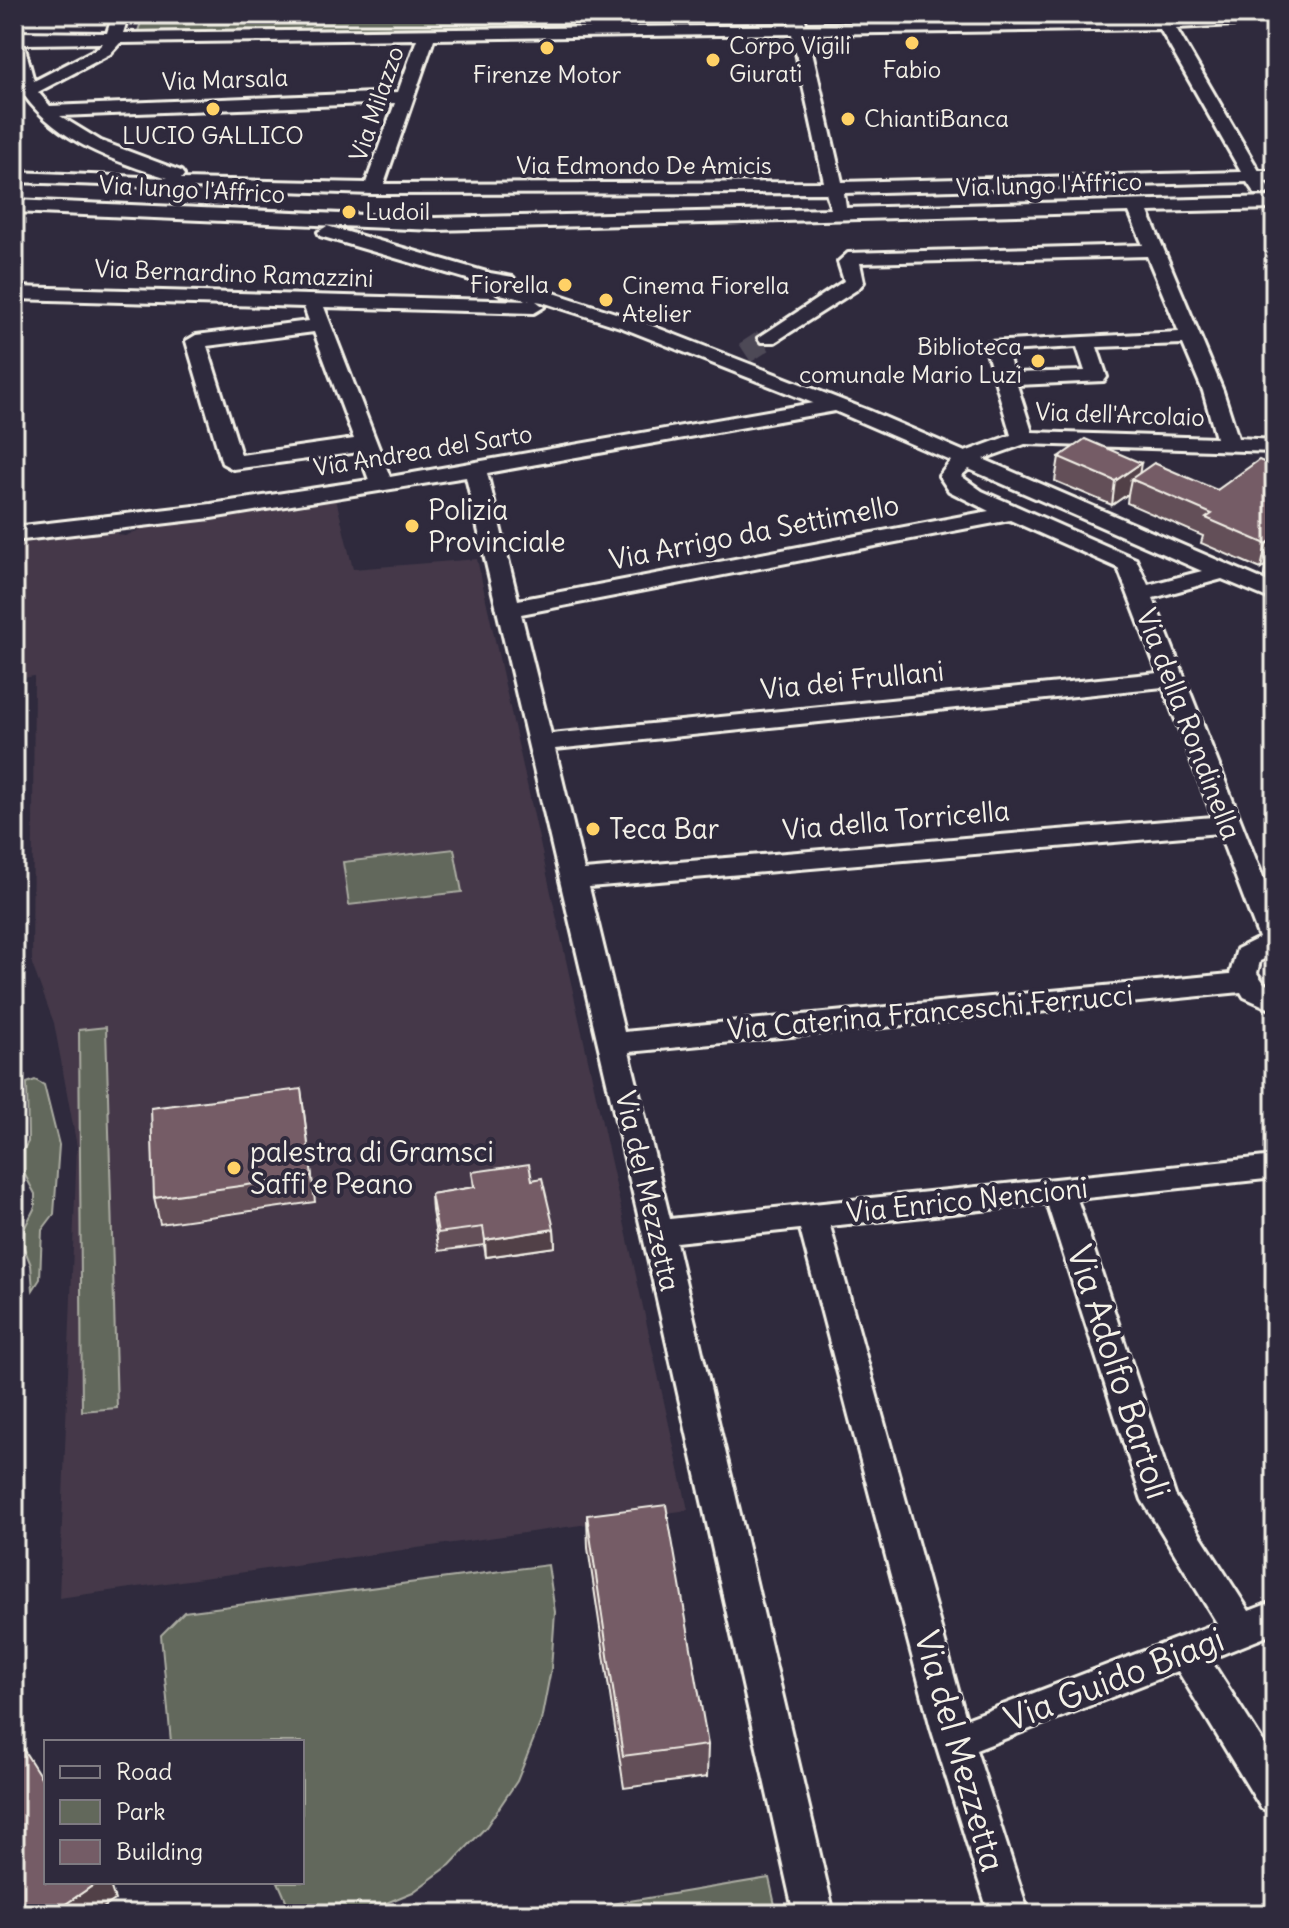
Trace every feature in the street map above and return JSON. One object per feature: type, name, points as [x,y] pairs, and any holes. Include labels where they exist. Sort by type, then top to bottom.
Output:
[{"type":"street","points":[[22,90],[101,53],[113,39],[121,14]]},
{"type":"street","points":[[140,174],[86,139],[22,90],[14,38],[427,34],[798,22],[1166,25],[1275,18]]},
{"type":"street","points":[[798,22],[840,215]]},
{"type":"street","points":[[1166,25],[1273,207]]},
{"type":"street","name":"Via Milazzo","points":[[373,189],[427,34]]},
{"type":"street","name":"Via Marsala","points":[[47,111],[405,97]]},
{"type":"street","name":"Via Edmondo De Amicis","points":[[14,177],[44,179],[140,174],[218,186],[468,191],[892,187],[1275,176]]},
{"type":"street","name":"Via lungo l'Affrico","points":[[34,207],[58,197],[61,191],[44,179]]},
{"type":"street","points":[[1185,179],[1208,192],[1206,198],[1194,204]]},
{"type":"street","name":"Via lungo l'Affrico","points":[[258,187],[317,202],[349,222]]},
{"type":"street","points":[[892,187],[882,197],[905,212]]},
{"type":"street","points":[[465,224],[468,191]]},
{"type":"street","name":"Via lungo l'Affrico","points":[[14,206],[431,224],[1194,204],[1273,207]]},
{"type":"street","points":[[1136,206],[1192,338],[1229,444]]},
{"type":"street","points":[[280,219],[488,279],[493,284],[530,296],[544,296],[738,357],[837,405],[1275,594]]},
{"type":"street","points":[[349,222],[394,252]]},
{"type":"street","points":[[394,252],[390,243],[393,238],[431,224]]},
{"type":"street","points":[[768,338],[851,285],[854,282],[848,262],[855,257],[1154,250]]},
{"type":"street","points":[[453,305],[488,279]]},
{"type":"street","name":"Via Bernardino Ramazzini","points":[[14,293],[586,309]]},
{"type":"street","points":[[313,303],[382,485]]},
{"type":"street","points":[[321,325],[196,341],[233,463],[367,444]]},
{"type":"street","points":[[1023,438],[994,347],[996,345],[1192,338]]},
{"type":"street","points":[[1005,379],[1097,377],[1085,341]]},
{"type":"street","name":"Via Andrea del Sarto","points":[[14,534],[211,511],[382,485],[837,405]]},
{"type":"street","name":"Via dell'Arcolaio","points":[[967,459],[1023,438],[1275,446]]},
{"type":"street","points":[[967,459],[952,470],[950,476],[954,482],[974,496],[1012,513]]},
{"type":"street","name":"Via del Mezzetta","points":[[475,470],[658,1232],[814,1914]]},
{"type":"street","name":"Via della Rondinella","points":[[1012,513],[1128,564],[1275,944],[1254,950],[1247,956],[1243,973],[1247,982]]},
{"type":"street","name":"Via Arrigo da Settimello","points":[[508,609],[1012,513]]},
{"type":"street","name":"Via della Rondinella","points":[[1139,594],[1223,572]]},
{"type":"street","name":"Via dei Frullani","points":[[540,743],[1171,679]]},
{"type":"street","name":"Via della Torricella","points":[[571,880],[1227,824]]},
{"type":"street","points":[[1247,982],[1254,990],[1275,1001]]},
{"type":"street","name":"Via Caterina Franceschi Ferrucci","points":[[613,1043],[1247,982]]},
{"type":"street","name":"Via Enrico Nencioni","points":[[658,1232],[1275,1167]]},
{"type":"street","name":"Via Adolfo Bartoli","points":[[1059,1191],[1159,1500],[1258,1624]]},
{"type":"street","name":"Via del Mezzetta","points":[[812,1217],[954,1741],[1009,1914]]},
{"type":"street","name":"Via Guido Biagi","points":[[954,1741],[1258,1624]]},
{"type":"street","points":[[1186,1652],[1275,1795]]},
{"type":"shaded area","points":[[336,499],[353,569],[477,559],[688,1510],[59,1598],[77,1147],[54,1023],[32,964],[34,676],[14,680],[14,545],[24,544],[28,539],[115,529],[118,535],[125,536],[137,531],[137,527]]},
{"type":"green space","points":[[144,14],[616,14],[617,24],[138,31]]},
{"type":"green space","points":[[454,849],[462,892],[349,905],[343,862]]},
{"type":"green space","points":[[106,1027],[117,1408],[82,1411],[79,1030]]},
{"type":"green space","points":[[35,1080],[44,1085],[59,1145],[54,1214],[42,1230],[40,1279],[33,1290],[31,1265],[22,1243],[24,1229],[35,1207],[35,1194],[17,1160],[28,1142],[27,1083]]},
{"type":"green space","points":[[548,1565],[555,1612],[551,1669],[541,1721],[517,1781],[486,1827],[450,1865],[413,1892],[362,1913],[292,1914],[279,1884],[304,1884],[304,1740],[171,1740],[161,1635],[184,1612]]},
{"type":"green space","points":[[769,1878],[777,1914],[551,1914]]},
{"type":"building","points":[[1085,439],[1141,463],[1115,481],[1059,457]]},
{"type":"building","points":[[1259,460],[1275,467],[1275,538],[1266,544],[1206,518],[1212,514],[1131,479],[1154,463],[1217,490]]},
{"type":"building","name":"palestra di Gramsci Saffi e Peano","points":[[301,1089],[312,1176],[154,1198],[151,1108]]},
{"type":"building","points":[[529,1164],[532,1180],[542,1178],[554,1229],[485,1240],[483,1227],[438,1233],[431,1194],[475,1187],[472,1172]]},
{"type":"building","points":[[666,1505],[708,1745],[623,1756],[587,1515]]},
{"type":"building","points":[[14,1735],[44,1782],[44,1884],[95,1884],[51,1914],[14,1914]]},
{"type":"tunnel","points":[[745,353],[768,338]]},
{"type":"place","name":"Fabio","points":[[912,43]]},
{"type":"place","name":"Firenze Motor","points":[[547,48]]},
{"type":"place","name":"Corpo Vigili Giurati","points":[[713,60]]},
{"type":"place","name":"LUCIO GALLICO","points":[[213,109]]},
{"type":"place","name":"ChiantiBanca","points":[[848,119]]},
{"type":"place","name":"Ludoil","points":[[349,212]]},
{"type":"place","name":"Fiorella","points":[[565,285]]},
{"type":"place","name":"Cinema Fiorella Atelier","points":[[606,300]]},
{"type":"place","name":"Biblioteca comunale Mario Luzi","points":[[1038,361]]},
{"type":"place","name":"Polizia Provinciale","points":[[412,526]]},
{"type":"place","name":"Teca Bar","points":[[593,829]]},
{"type":"place","name":"palestra di Gramsci Saffi e Peano","points":[[234,1168]]}]
